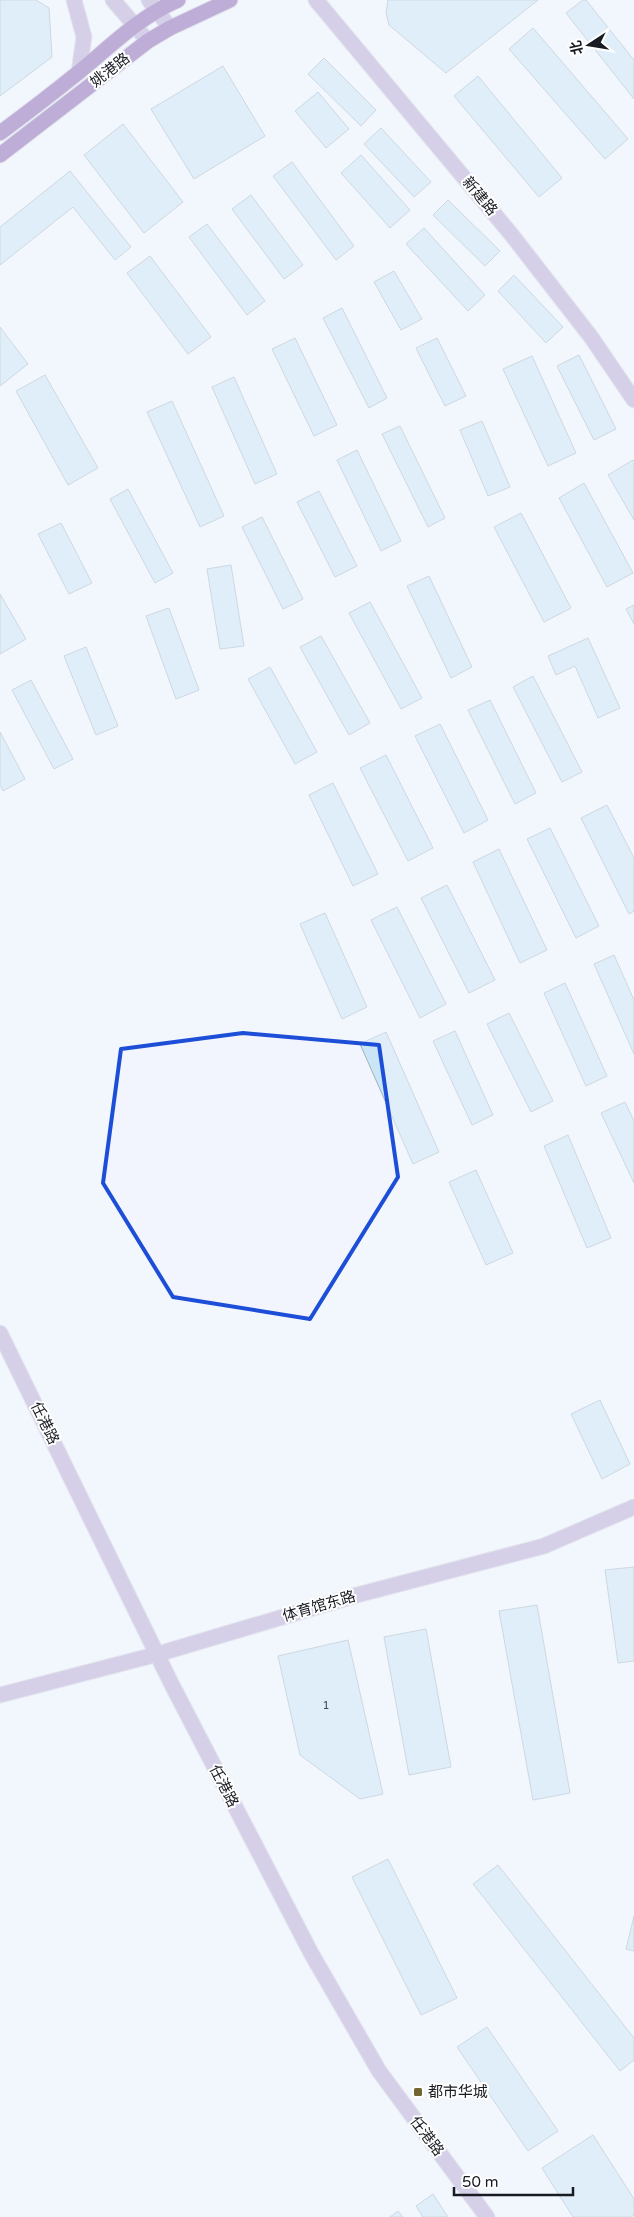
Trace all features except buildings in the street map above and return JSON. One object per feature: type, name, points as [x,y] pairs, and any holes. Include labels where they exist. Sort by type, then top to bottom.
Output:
[{"type":"main road","name":"姚港路","points":[[0,133],[79,72],[135,24],[153,4],[178,0]]},
{"type":"main road","name":"姚港路","points":[[0,155],[148,41],[170,28],[230,0]]},
{"type":"street","points":[[74,0],[84,37],[79,72]]},
{"type":"street","points":[[113,0],[148,41]]},
{"type":"street","name":"新建路","points":[[316,0],[511,234],[591,337],[634,400]]},
{"type":"street","points":[[153,4],[170,28]]},
{"type":"street","name":"任港路","points":[[0,1332],[279,1895],[379,2071],[487,2217]]},
{"type":"street","name":"体育馆东路","points":[[0,1696],[158,1654],[356,1595],[544,1546],[634,1507]]},
{"type":"highlighted area","points":[[243,1033],[379,1045],[398,1177],[310,1319],[173,1297],[103,1183],[121,1049]]},
{"type":"place","name":"都市华城","points":[[418,2092]]}]
